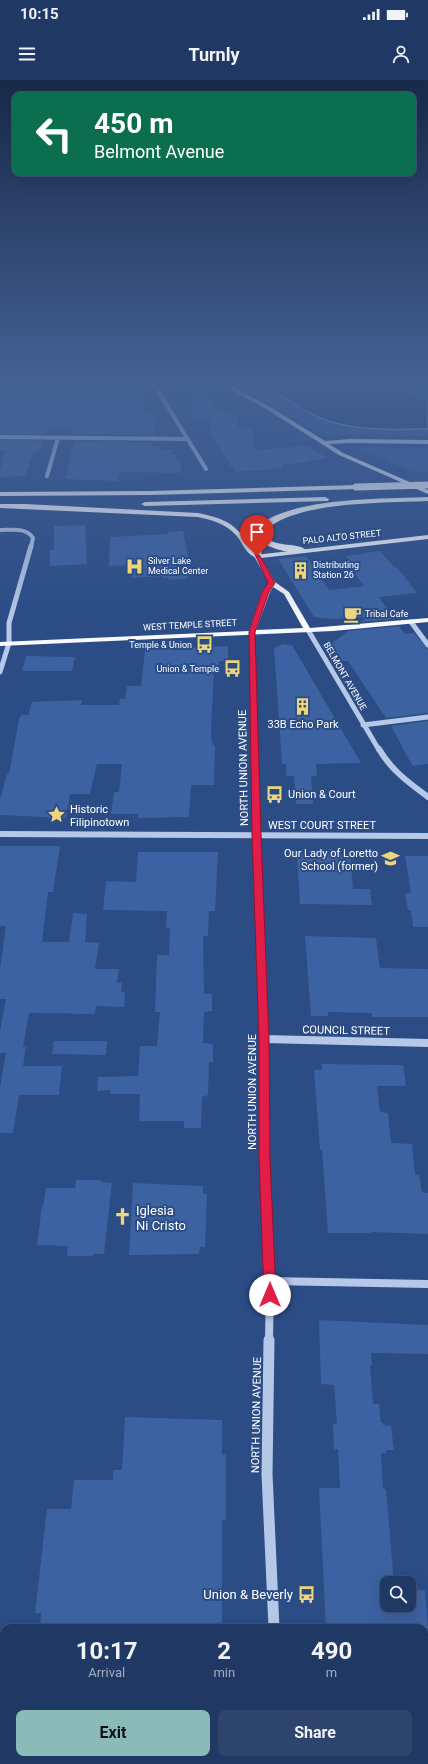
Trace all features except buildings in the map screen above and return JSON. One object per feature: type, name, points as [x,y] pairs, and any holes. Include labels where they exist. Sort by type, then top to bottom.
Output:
[{"type":"highway","points":[[0,494],[102,494],[428,485]]},
{"type":"highway","points":[[0,506],[380,497],[428,498]]},
{"type":"highway","points":[[17,506],[198,515],[218,520],[233,529],[248,549],[257,556],[259,552],[254,541],[254,536],[257,531],[271,520],[291,512],[316,507],[428,498]]},
{"type":"highway","points":[[271,520],[261,530],[262,539],[274,546],[302,550]]},
{"type":"main road","points":[[366,465],[428,492]]},
{"type":"main road","name":"PALO ALTO STREET","points":[[257,556],[428,537]]},
{"type":"main road","name":"BELMONT AVENUE","points":[[257,556],[272,583],[287,593],[308,630]]},
{"type":"main road","name":"NORTH UNION AVENUE","points":[[252,632],[266,592],[272,583]]},
{"type":"main road","name":"WEST TEMPLE STREET","points":[[0,644],[308,630],[428,620]]},
{"type":"street","points":[[47,476],[50,465]]},
{"type":"street","points":[[203,465],[206,469]]},
{"type":"street","points":[[0,530],[22,530],[30,533],[33,538],[9,623],[9,643],[0,672]]},
{"type":"street","points":[[412,622],[428,644]]},
{"type":"street","name":"BELMONT AVENUE","points":[[308,630],[384,760],[403,778],[428,797]]},
{"type":"street","name":"NORTH UNION AVENUE","points":[[252,632],[256,835],[264,1039],[264,1158],[270,1280],[267,1474],[274,1624]]},
{"type":"street","points":[[363,725],[428,717]]},
{"type":"street","name":"WEST COURT STREET","points":[[0,834],[428,836]]},
{"type":"street","name":"COUNCIL STREET","points":[[264,1039],[428,1043]]},
{"type":"street","points":[[270,1280],[428,1284]]},
{"type":"shaded area","points":[[395,465],[428,465],[428,472],[413,472]]},
{"type":"place","name":"Silver Lake Medical Center","points":[[135,566]]},
{"type":"place","name":"Distributing Station 26","points":[[300,570]]},
{"type":"place","name":"Tribal Cafe","points":[[352,614]]},
{"type":"place","name":"Temple & Union","points":[[205,645]]},
{"type":"place","name":"Union & Temple","points":[[232,669]]},
{"type":"place","name":"33B Echo Park","points":[[303,706]]},
{"type":"place","name":"Union & Court","points":[[275,794]]},
{"type":"place","name":"Historic Filipinotown","points":[[57,815]]},
{"type":"place","name":"Our Lady of Loretto School (former)","points":[[391,859]]},
{"type":"place","name":"Iglesia Ni Cristo","points":[[123,1217]]},
{"type":"place","name":"Union & Beverly","points":[[306,1594]]},
{"type":"route","points":[[257,556],[272,583],[266,592],[252,632],[256,835],[264,1039],[264,1158],[270,1295]]}]
